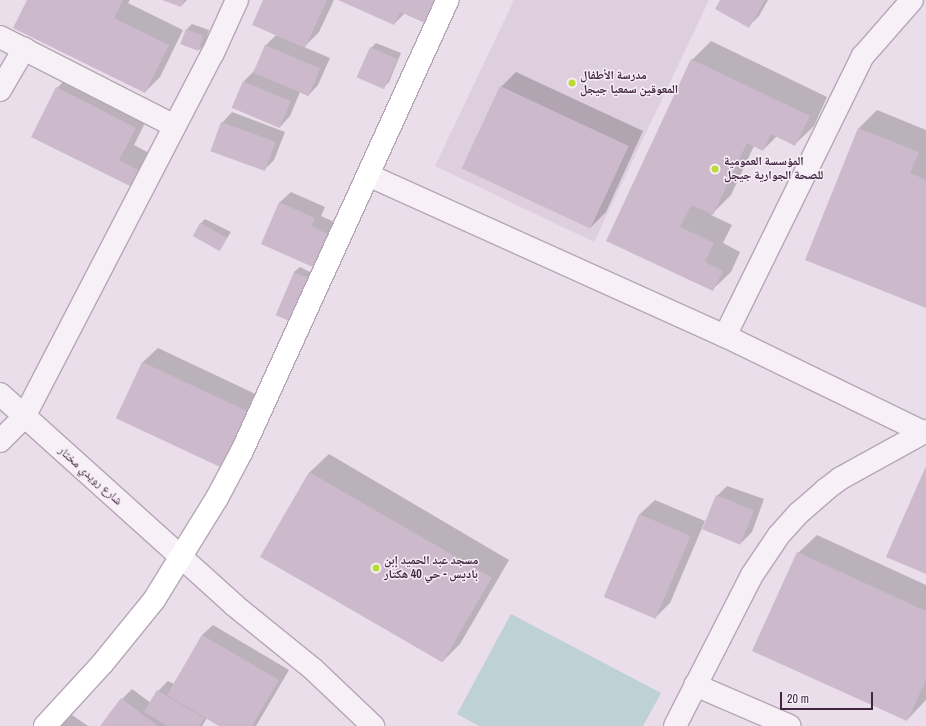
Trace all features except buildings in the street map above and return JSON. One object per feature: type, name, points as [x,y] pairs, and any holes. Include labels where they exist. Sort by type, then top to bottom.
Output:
[{"type":"main road","points":[[45,726],[128,634],[154,600],[217,498],[242,451],[448,0]]},
{"type":"street","points":[[0,441],[24,417],[214,53],[237,0]]},
{"type":"street","points":[[725,336],[863,56],[912,0]]},
{"type":"street","points":[[0,38],[175,126]]},
{"type":"street","points":[[0,90],[24,49]]},
{"type":"street","points":[[368,175],[725,336],[925,431]]},
{"type":"street","name":"شارع رويدي مختار","points":[[0,394],[24,417],[182,556],[234,605],[313,669],[373,726]]},
{"type":"street","points":[[675,726],[752,575],[779,535],[798,513],[841,478],[925,431]]},
{"type":"street","points":[[695,685],[790,726]]},
{"type":"shaded area","name":"مدرسة الأطفال المعوقين سمعيا جيجل","points":[[514,0],[709,0],[594,242],[435,166]]},
{"type":"shaded area","points":[[511,614],[661,693],[643,726],[479,726],[457,714]]},
{"type":"place","name":"مدرسة الأطفال المعوقين سمعيا جيجل","points":[[572,83]]},
{"type":"place","name":"المؤسسة العمومية للصحة الجوارية جيجل","points":[[715,169]]},
{"type":"place","name":"مسجد عبد الحميد إبن باديس - حي 40 هكتار","points":[[376,568]]}]
